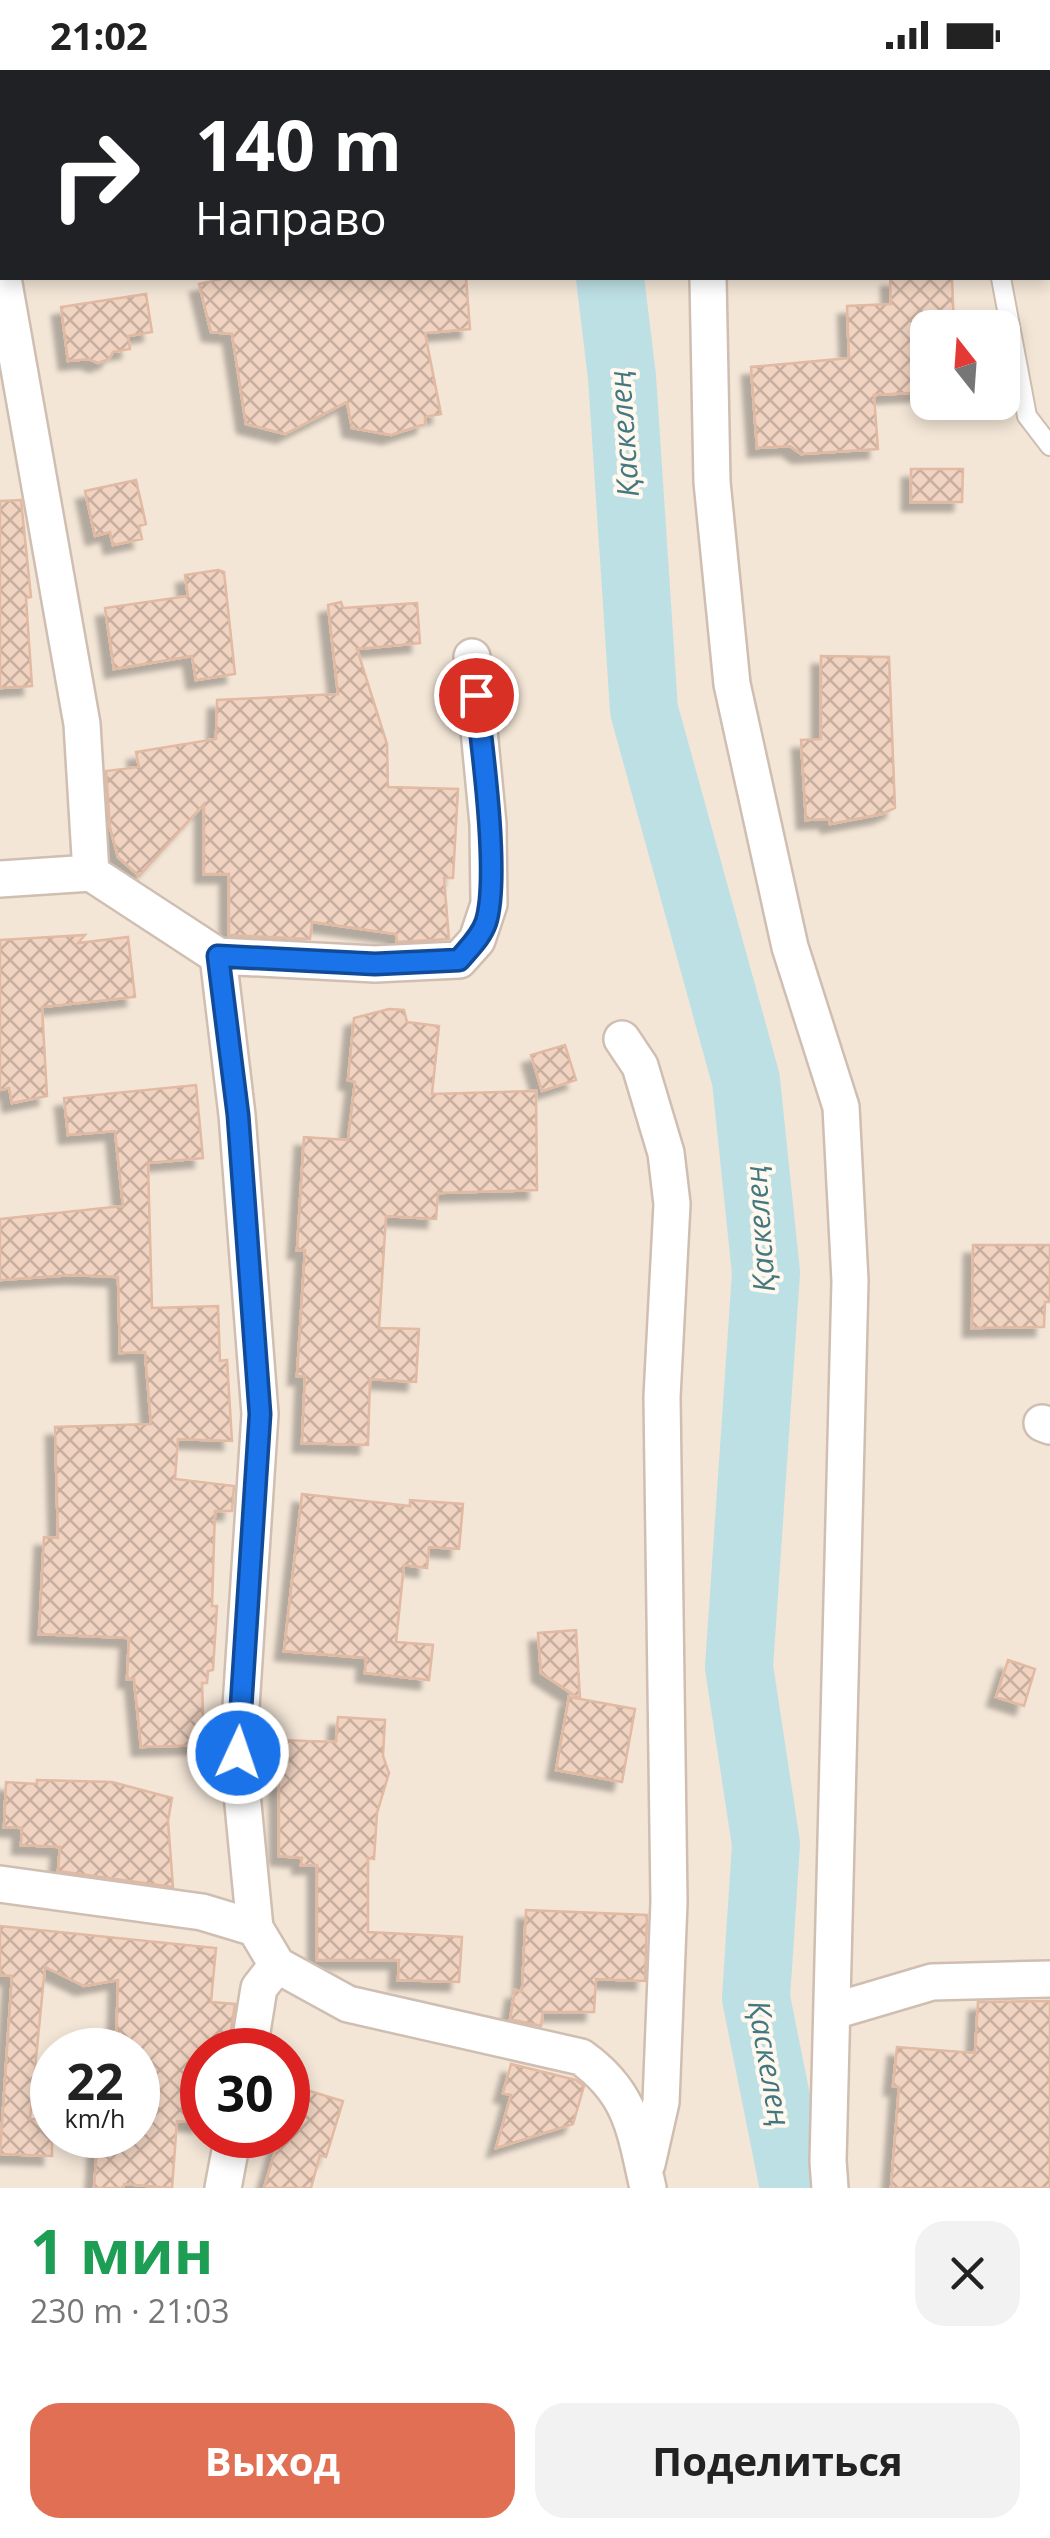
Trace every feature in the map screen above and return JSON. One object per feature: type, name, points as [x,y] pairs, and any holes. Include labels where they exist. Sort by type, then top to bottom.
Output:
[{"type":"street","points":[[3,280],[82,724],[90,873]]},
{"type":"street","points":[[708,280],[712,482],[732,684],[790,946],[841,1107],[850,1282],[830,2188]]},
{"type":"street","points":[[0,879],[90,873],[218,956],[375,964],[459,960],[477,940],[489,904],[488,824],[472,657]]},
{"type":"street","points":[[218,956],[238,1115],[260,1414],[238,1753],[255,1928],[278,1965],[348,2004],[581,2057],[607,2075],[626,2100],[646,2181]]},
{"type":"street","points":[[622,1040],[640,1066],[666,1152],[672,1204],[662,1397],[667,1992],[660,2102],[646,2181]]},
{"type":"street","points":[[0,1884],[202,1912],[255,1928]]},
{"type":"street","points":[[253,2028],[259,1988],[278,1965]]},
{"type":"street","points":[[834,2012],[932,1982],[1050,1978]]},
{"type":"street","points":[[223,2188],[229,2158]]},
{"type":"lane","points":[[1001,280],[1027,416],[1050,446]]},
{"type":"shaded area","name":"Қаскелең","points":[[0,280],[1050,280],[1050,2188],[0,2188]]},
{"type":"building","points":[[217,280],[466,280],[470,329],[425,333],[441,414],[425,417],[425,424],[391,435],[352,428],[347,402],[285,434],[246,424],[232,334],[211,332],[199,284]]},
{"type":"building","points":[[890,280],[952,280],[953,310],[910,310],[910,393],[874,395],[878,449],[801,454],[790,446],[757,448],[751,367],[849,358],[847,306],[891,304]]},
{"type":"building","points":[[146,294],[152,332],[128,336],[130,349],[113,352],[109,359],[98,363],[89,359],[68,361],[61,307]]},
{"type":"building","points":[[911,469],[963,469],[962,502],[911,502]]},
{"type":"building","points":[[136,480],[146,524],[139,526],[142,539],[113,545],[110,532],[95,536],[85,491]]},
{"type":"building","points":[[21,500],[31,597],[26,598],[32,686],[0,688],[0,501]]},
{"type":"building","points":[[224,572],[235,674],[196,680],[192,656],[114,669],[105,608],[188,596],[185,575]]},
{"type":"building","points":[[341,602],[343,608],[417,603],[420,643],[357,649],[387,744],[388,787],[458,789],[453,878],[444,878],[449,939],[397,942],[396,934],[312,922],[310,939],[229,935],[229,874],[204,874],[204,804],[139,876],[118,857],[110,827],[106,771],[139,767],[136,752],[216,739],[217,700],[338,694],[328,605]]},
{"type":"building","points":[[821,656],[889,657],[895,808],[882,814],[830,824],[829,819],[806,820],[801,740],[821,739]]},
{"type":"building","points":[[85,935],[78,943],[128,937],[135,997],[42,1007],[47,1096],[12,1103],[9,1088],[0,1090],[0,940]]},
{"type":"building","points":[[389,1009],[404,1010],[407,1022],[439,1026],[432,1094],[536,1091],[537,1190],[438,1193],[436,1219],[386,1216],[379,1328],[419,1329],[416,1382],[370,1379],[368,1445],[302,1443],[305,1376],[297,1376],[305,1250],[297,1250],[304,1137],[348,1140],[355,1082],[348,1080],[354,1018]]},
{"type":"building","points":[[565,1045],[576,1080],[542,1091],[531,1055]]},
{"type":"building","points":[[196,1085],[203,1158],[148,1163],[152,1308],[218,1306],[220,1361],[227,1360],[232,1441],[178,1439],[175,1479],[234,1486],[232,1511],[215,1511],[212,1606],[217,1606],[213,1670],[208,1671],[207,1683],[202,1683],[204,1745],[141,1747],[134,1679],[127,1679],[129,1638],[39,1634],[44,1537],[58,1538],[55,1427],[151,1424],[145,1352],[120,1353],[118,1277],[72,1275],[0,1280],[0,1219],[123,1206],[115,1131],[68,1135],[64,1098]]},
{"type":"building","points":[[973,1245],[1050,1245],[1050,1302],[1045,1302],[1044,1327],[972,1328]]},
{"type":"building","points":[[302,1494],[410,1506],[410,1500],[463,1504],[459,1549],[429,1547],[427,1568],[404,1565],[396,1642],[433,1645],[429,1680],[365,1673],[366,1658],[284,1651]]},
{"type":"building","points":[[576,1630],[580,1699],[541,1673],[538,1633]]},
{"type":"building","points":[[1008,1660],[1035,1669],[1024,1706],[996,1697]]},
{"type":"building","points":[[569,1697],[635,1709],[622,1782],[556,1770]]},
{"type":"building","points":[[338,1717],[385,1720],[383,1756],[389,1773],[377,1813],[374,1859],[368,1858],[368,1932],[462,1937],[459,1982],[398,1980],[399,1960],[317,1960],[317,1865],[301,1865],[302,1858],[279,1856],[279,1740],[336,1742]]},
{"type":"building","points":[[37,1780],[112,1782],[172,1798],[168,1821],[173,1887],[58,1871],[60,1847],[21,1845],[22,1828],[4,1827],[6,1782],[37,1784]]},
{"type":"building","points":[[526,1910],[647,1915],[645,1981],[596,1979],[594,2012],[543,2012],[541,2026],[510,2019],[515,1990],[522,1991]]},
{"type":"building","points":[[0,1926],[216,1948],[211,2002],[235,2004],[231,2028],[180,2028],[180,2121],[177,2121],[172,2188],[124,2184],[123,2188],[94,2188],[96,2158],[160,2158],[160,2028],[117,2028],[118,1980],[84,1986],[45,1967],[39,2028],[30,2028],[30,2155],[0,2154],[12,1976],[0,1975]]},
{"type":"building","points":[[1050,2001],[1050,2188],[891,2188],[899,2087],[893,2086],[897,2047],[975,2053],[978,2002]]},
{"type":"building","points":[[511,2064],[576,2080],[584,2086],[573,2124],[496,2148],[511,2095],[503,2093]]},
{"type":"building","points":[[310,2091],[343,2101],[326,2157],[320,2155],[311,2188],[264,2188],[273,2158],[310,2158]]},
{"type":"waterway","name":"Қаскелең","points":[[610,280],[622,377],[644,710],[746,1080],[766,1273],[739,1667],[766,1844],[756,1998],[794,2188]]},
{"type":"route","points":[[238,1753],[260,1414],[238,1115],[218,956],[375,964],[459,960],[477,940],[489,904],[488,824],[476,695]]}]
